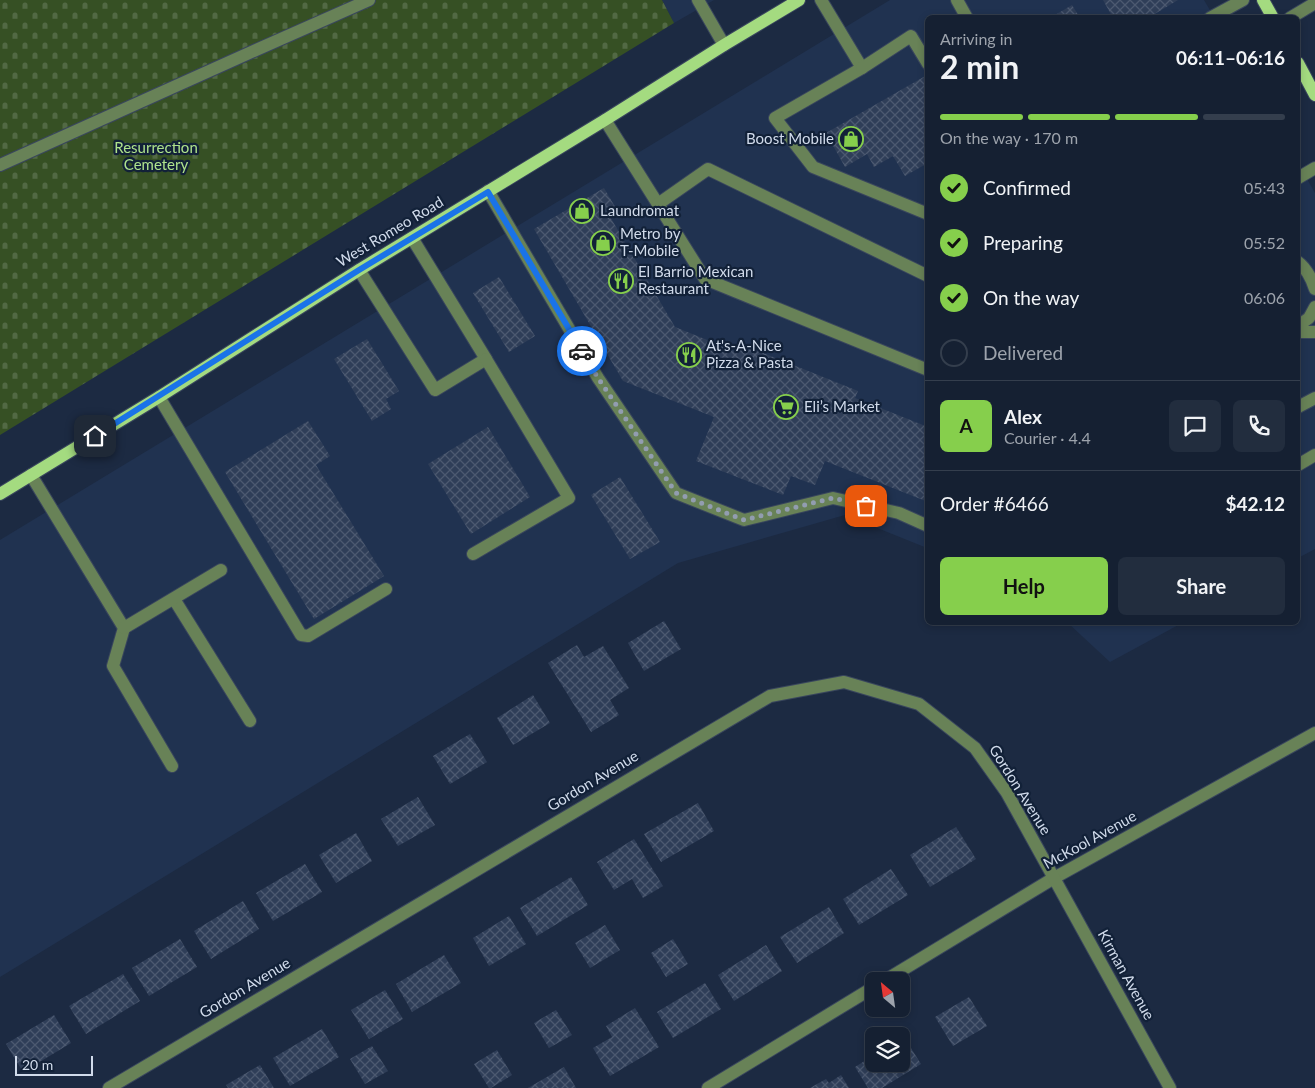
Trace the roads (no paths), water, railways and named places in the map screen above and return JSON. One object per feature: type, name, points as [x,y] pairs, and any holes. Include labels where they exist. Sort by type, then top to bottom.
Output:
[{"type":"main road","name":"West Romeo Road","points":[[0,494],[159,397],[359,270],[799,0]]},
{"type":"main road","points":[[1263,0],[1271,15]]},
{"type":"main road","points":[[1300,67],[1315,95]]},
{"type":"street","points":[[0,166],[369,0]]},
{"type":"street","points":[[698,0],[724,45]]},
{"type":"street","points":[[821,0],[862,68]]},
{"type":"street","points":[[957,0],[965,15]]},
{"type":"street","points":[[1216,15],[1243,0]]},
{"type":"street","points":[[1295,15],[1315,3]]},
{"type":"street","points":[[925,59],[911,36],[862,68],[775,118],[812,167],[925,213]]},
{"type":"street","points":[[605,120],[705,279],[925,369]]},
{"type":"street","points":[[1300,177],[1315,168]]},
{"type":"street","points":[[658,204],[708,170],[925,275]]},
{"type":"street","points":[[488,192],[598,378],[676,493],[744,520],[833,498],[899,513],[925,525]]},
{"type":"street","points":[[412,238],[569,498],[473,554]]},
{"type":"street","points":[[1300,264],[1313,282],[1315,289]]},
{"type":"street","points":[[359,270],[435,390],[486,359]]},
{"type":"street","points":[[1300,325],[1309,318],[1315,307]]},
{"type":"street","points":[[1300,332],[1315,332]]},
{"type":"street","points":[[159,397],[301,635],[308,636],[386,589]]},
{"type":"street","points":[[1300,406],[1315,398]]},
{"type":"street","points":[[1300,463],[1315,455]]},
{"type":"street","points":[[31,475],[124,628]]},
{"type":"street","points":[[172,766],[113,666],[124,628],[221,570]]},
{"type":"street","points":[[174,599],[250,721]]},
{"type":"street","name":"Gordon Avenue","points":[[109,1088],[770,696],[844,682],[919,704],[975,748],[1007,794],[1054,878]]},
{"type":"street","name":"McKool Avenue","points":[[899,972],[1054,878],[1315,733]]},
{"type":"street","name":"Kirman Avenue","points":[[1054,878],[1170,1088]]},
{"type":"street","points":[[708,1088],[865,992]]},
{"type":"place","name":"Boost Mobile","points":[[851,139]]},
{"type":"place","name":"Laundromat","points":[[582,211]]},
{"type":"place","name":"Metro by T-Mobile","points":[[603,243]]},
{"type":"place","name":"El Barrio Mexican Restaurant","points":[[621,281]]},
{"type":"place","name":"At's-A-Nice Pizza & Pasta","points":[[689,355]]},
{"type":"place","name":"Eli’s Market","points":[[786,407]]},
{"type":"park label","name":"Resurrection Cemetery","points":[[156,156]]}]
